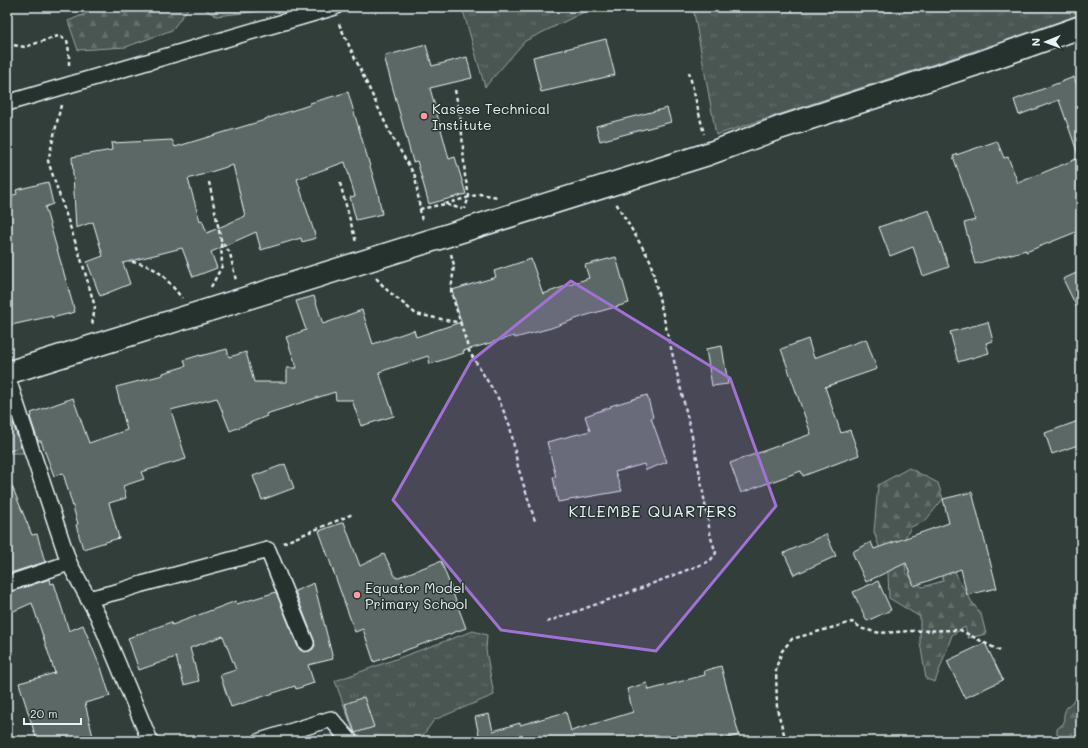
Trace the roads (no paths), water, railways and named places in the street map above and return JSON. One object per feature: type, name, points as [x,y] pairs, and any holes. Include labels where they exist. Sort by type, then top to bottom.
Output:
[{"type":"street","points":[[7,103],[333,7]]},
{"type":"street","points":[[150,741],[98,616],[69,562],[7,375],[448,235],[468,219],[517,214],[708,154],[779,128],[976,64],[1081,27]]},
{"type":"street","points":[[88,599],[268,550],[306,644]]},
{"type":"street","points":[[7,584],[69,562]]},
{"type":"street","points":[[260,741],[331,719],[350,741]]},
{"type":"place","name":"Kasese Technical Institute","points":[[424,116]]},
{"type":"place","name":"Equator Model Primary School","points":[[357,595]]},
{"type":"district","name":"KILEMBE QUARTERS","points":[[653,510]]}]
